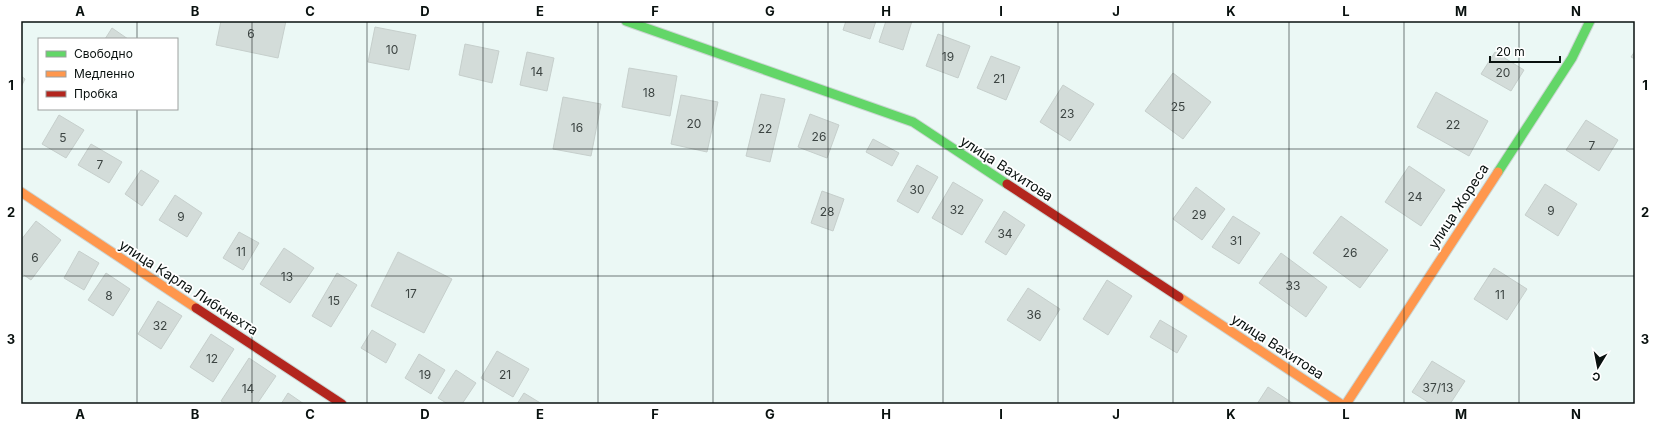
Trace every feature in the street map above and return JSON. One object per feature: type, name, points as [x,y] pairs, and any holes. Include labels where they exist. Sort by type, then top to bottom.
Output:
[{"type":"street","name":"улица Вахитова","points":[[626,21],[913,122],[1341,404]]},
{"type":"street","name":"улица Жореса","points":[[1346,404],[1572,58],[1590,21]]},
{"type":"street","name":"улица Карла Либкнехта","points":[[21,192],[342,404]]},
{"type":"building","points":[[221,21],[286,21],[278,58],[216,45]]},
{"type":"building","points":[[846,21],[876,21],[870,39],[843,30]]},
{"type":"building","points":[[886,21],[912,21],[903,50],[879,42]]},
{"type":"building","points":[[375,27],[416,35],[409,70],[368,62]]},
{"type":"building","points":[[112,28],[127,38],[106,38]]},
{"type":"building","points":[[938,34],[970,46],[958,78],[926,66]]},
{"type":"building","points":[[465,44],[499,51],[492,83],[459,75]]},
{"type":"building","points":[[1635,51],[1635,59],[1631,57]]},
{"type":"building","points":[[527,52],[554,58],[547,91],[520,85]]},
{"type":"building","points":[[1495,52],[1524,70],[1511,91],[1481,74]]},
{"type":"building","points":[[991,56],[1020,67],[1006,100],[977,88]]},
{"type":"building","points":[[629,68],[677,76],[670,116],[622,107]]},
{"type":"building","points":[[1173,73],[1211,102],[1183,139],[1145,111]]},
{"type":"building","points":[[21,76],[25,79],[21,87]]},
{"type":"building","points":[[1063,85],[1094,104],[1070,141],[1040,122]]},
{"type":"building","points":[[1436,92],[1488,121],[1469,156],[1417,127]]},
{"type":"building","points":[[761,94],[785,99],[770,162],[746,156]]},
{"type":"building","points":[[681,95],[718,102],[707,152],[671,144]]},
{"type":"building","points":[[563,97],[601,104],[591,156],[553,149]]},
{"type":"building","points":[[810,114],[839,125],[827,158],[798,147]]},
{"type":"building","points":[[59,115],[84,130],[66,158],[42,144]]},
{"type":"building","points":[[1586,120],[1618,140],[1599,171],[1566,150]]},
{"type":"building","points":[[873,139],[899,153],[892,166],[866,152]]},
{"type":"building","points":[[91,144],[122,162],[109,183],[78,165]]},
{"type":"building","points":[[917,165],[938,177],[918,213],[897,201]]},
{"type":"building","points":[[1409,166],[1445,190],[1421,226],[1385,202]]},
{"type":"building","points":[[141,170],[159,181],[142,206],[125,194]]},
{"type":"building","points":[[953,182],[983,200],[962,235],[932,218]]},
{"type":"building","points":[[1545,184],[1577,204],[1558,236],[1525,215]]},
{"type":"building","points":[[1196,187],[1225,209],[1202,240],[1173,219]]},
{"type":"building","points":[[822,191],[844,199],[833,231],[811,223]]},
{"type":"building","points":[[175,195],[202,213],[187,237],[159,220]]},
{"type":"building","points":[[1004,211],[1025,225],[1006,255],[985,242]]},
{"type":"building","points":[[1233,216],[1260,233],[1239,264],[1212,247]]},
{"type":"building","points":[[1341,216],[1388,250],[1360,288],[1313,253]]},
{"type":"building","points":[[36,221],[61,240],[31,280],[21,273],[21,240]]},
{"type":"building","points":[[239,232],[259,243],[243,270],[223,258]]},
{"type":"building","points":[[284,248],[314,268],[290,303],[260,284]]},
{"type":"building","points":[[79,251],[99,263],[84,290],[64,278]]},
{"type":"building","points":[[398,252],[452,279],[424,333],[371,306]]},
{"type":"building","points":[[1281,253],[1327,287],[1306,317],[1259,283]]},
{"type":"building","points":[[1494,268],[1527,289],[1507,320],[1474,299]]},
{"type":"building","points":[[106,273],[130,289],[113,316],[88,300]]},
{"type":"building","points":[[337,273],[357,285],[331,327],[312,316]]},
{"type":"building","points":[[1107,280],[1132,296],[1108,335],[1083,319]]},
{"type":"building","points":[[1028,288],[1060,309],[1040,341],[1007,320]]},
{"type":"building","points":[[158,301],[182,316],[161,349],[138,334]]},
{"type":"building","points":[[1160,320],[1187,336],[1177,353],[1150,337]]},
{"type":"building","points":[[372,330],[396,344],[386,363],[361,348]]},
{"type":"building","points":[[211,334],[234,349],[213,382],[190,367]]},
{"type":"building","points":[[497,351],[529,369],[513,397],[481,378]]},
{"type":"building","points":[[419,354],[445,370],[431,394],[405,378]]},
{"type":"building","points":[[249,358],[276,376],[257,404],[226,404],[221,401]]},
{"type":"building","points":[[1432,361],[1465,381],[1450,404],[1431,404],[1412,392]]},
{"type":"building","points":[[456,370],[476,383],[462,404],[448,404],[438,398]]},
{"type":"building","points":[[1268,387],[1294,404],[1257,404]]},
{"type":"building","points":[[288,393],[304,404],[281,404]]},
{"type":"building","points":[[524,393],[542,404],[517,404]]},
{"type":"traffic: fast","points":[[626,21],[913,122],[1007,184]]},
{"type":"traffic: fast","points":[[1498,172],[1572,58],[1590,21]]},
{"type":"traffic: slow","points":[[1346,404],[1498,172]]},
{"type":"traffic: slow","points":[[21,192],[196,308]]},
{"type":"traffic: slow","points":[[1179,297],[1341,404]]},
{"type":"traffic: jam","points":[[1007,184],[1179,297]]},
{"type":"traffic: jam","points":[[196,308],[342,404]]}]
